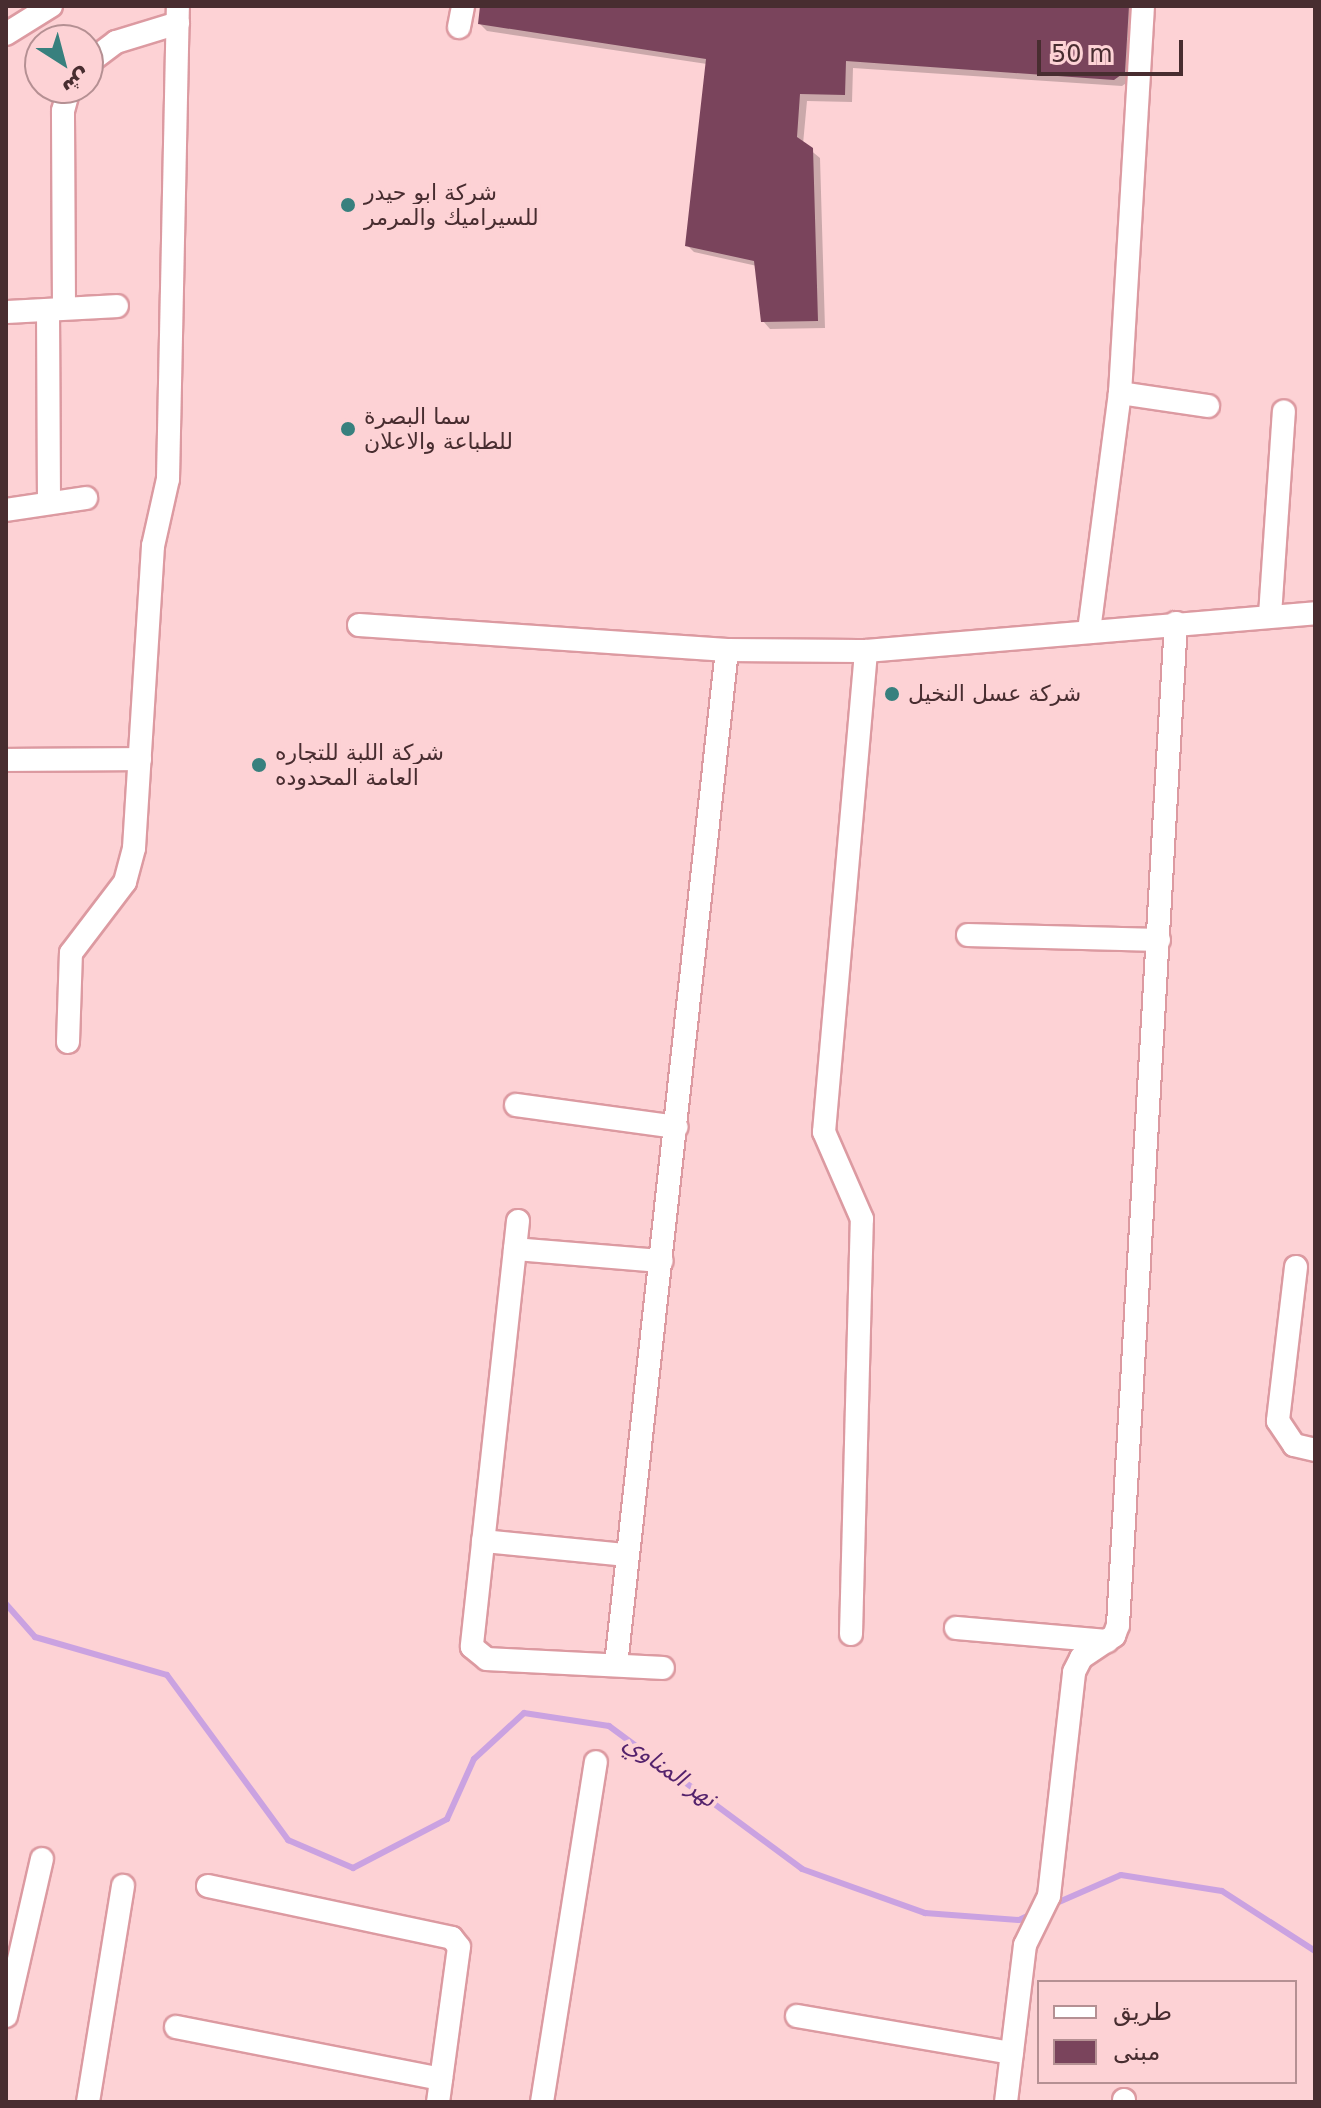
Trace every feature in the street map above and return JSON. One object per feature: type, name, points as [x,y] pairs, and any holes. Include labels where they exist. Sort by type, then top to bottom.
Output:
[{"type":"street","points":[[6,34],[51,6]]},
{"type":"street","points":[[1089,631],[1120,393],[1143,6]]},
{"type":"street","points":[[68,1042],[71,953],[130,871],[153,546],[168,479],[178,15],[130,36],[104,53]]},
{"type":"street","points":[[49,503],[65,104]]},
{"type":"street","points":[[6,312],[117,306]]},
{"type":"street","points":[[1120,393],[1208,406]]},
{"type":"street","points":[[1270,615],[1284,411]]},
{"type":"street","points":[[6,510],[86,498]]},
{"type":"street","points":[[359,625],[727,650],[866,651],[1315,613]]},
{"type":"street","points":[[1006,2102],[1025,1945],[1049,1896],[1074,1672],[1081,1658],[1117,1631],[1176,623]]},
{"type":"street","points":[[616,1665],[727,650]]},
{"type":"street","points":[[851,1634],[862,1219],[824,1132],[866,651]]},
{"type":"street","points":[[6,760],[140,759]]},
{"type":"street","points":[[968,935],[1159,940]]},
{"type":"street","points":[[516,1105],[677,1127]]},
{"type":"street","points":[[518,1221],[472,1641],[475,1654],[487,1659],[663,1668]]},
{"type":"street","points":[[515,1249],[662,1261]]},
{"type":"street","points":[[1296,1267],[1278,1421],[1294,1445],[1315,1450]]},
{"type":"street","points":[[483,1541],[626,1555]]},
{"type":"street","points":[[956,1628],[1107,1641]]},
{"type":"street","points":[[542,2102],[596,1762]]},
{"type":"street","points":[[6,2016],[42,1859]]},
{"type":"street","points":[[88,2102],[123,1886]]},
{"type":"street","points":[[208,1886],[452,1938],[459,1947],[438,2102]]},
{"type":"street","points":[[797,2016],[1012,2053]]},
{"type":"street","points":[[176,2027],[441,2079]]},
{"type":"building","points":[[480,6],[1129,6],[1125,72],[1114,80],[846,61],[845,95],[800,94],[797,137],[813,148],[818,321],[761,322],[754,261],[685,246],[706,59],[478,24]]},
{"type":"waterway","name":"نهر المناوي","points":[[6,1604],[35,1637],[167,1675],[288,1840],[353,1868],[447,1819],[474,1759],[524,1713],[609,1726],[802,1869],[925,1913],[1019,1920],[1034,1913]]},
{"type":"waterway","name":"نهر المناوي","points":[[1052,1905],[1121,1875],[1222,1891],[1315,1951]]},
{"type":"place","name":"شركة ابو حيدر للسيراميك والمرمر","points":[[348,205]]},
{"type":"place","name":"سما البصرة للطباعة والاعلان","points":[[348,429]]},
{"type":"place","name":"شركة عسل النخيل","points":[[892,694]]},
{"type":"place","name":"شركة اللبة للتجاره العامة المحدوده","points":[[259,765]]}]
